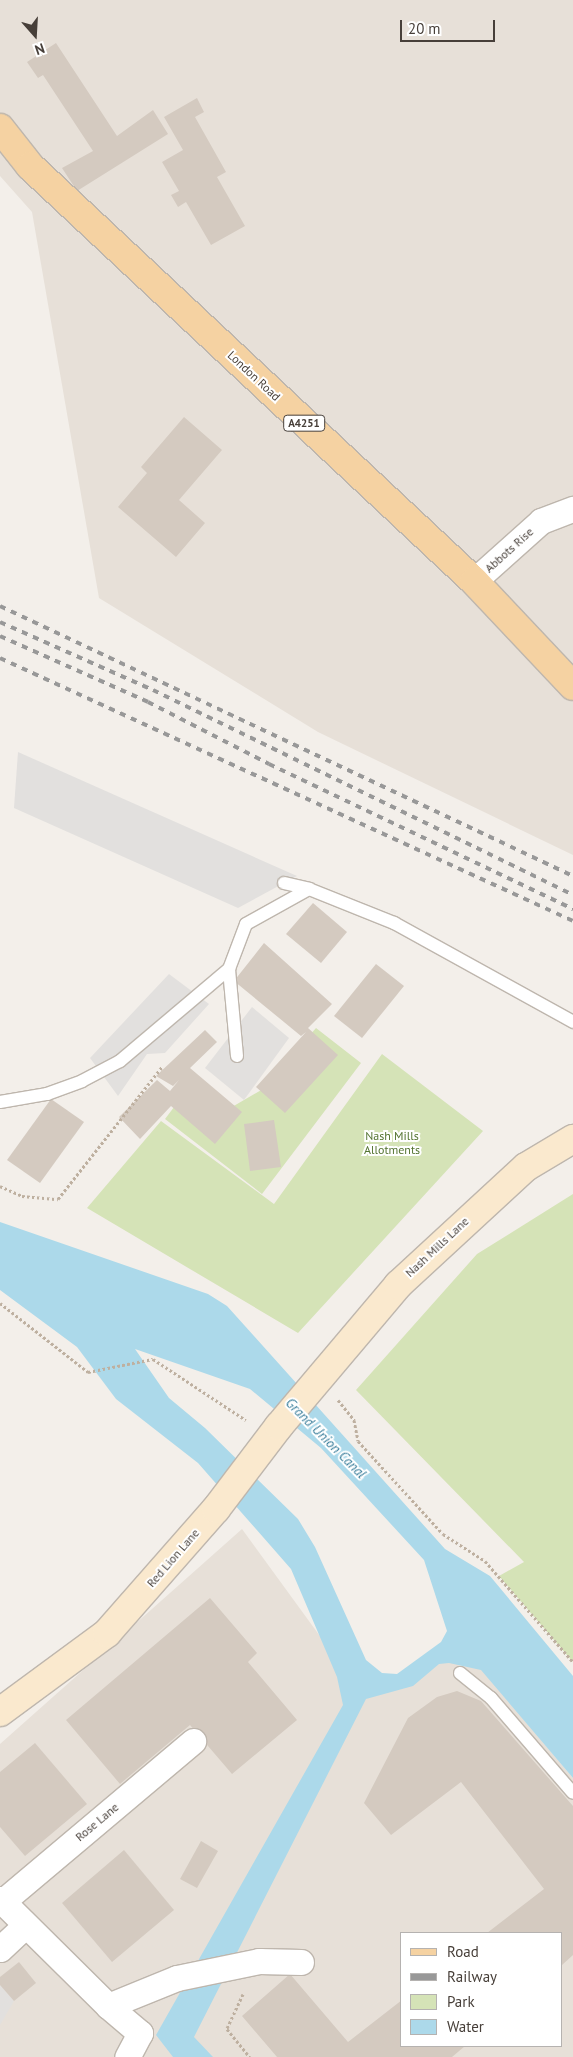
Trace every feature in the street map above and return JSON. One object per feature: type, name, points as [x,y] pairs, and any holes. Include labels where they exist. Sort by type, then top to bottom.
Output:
[{"type":"main road","name":"London Road","points":[[0,128],[30,166],[474,581],[573,686]]},
{"type":"street","name":"Abbots Rise","points":[[474,581],[541,521],[573,509]]},
{"type":"street","name":"Nash Mills Lane","points":[[320,1377],[398,1285],[446,1237],[526,1167],[573,1139]]},
{"type":"street","name":"Red Lion Lane","points":[[0,1712],[108,1633],[216,1509],[320,1377]]},
{"type":"street","name":"Rose Lane","points":[[127,2057],[140,2033],[108,2006],[1,1901],[193,1741]]},
{"type":"street","points":[[0,1949],[26,1925]]},
{"type":"street","points":[[108,2006],[177,1978],[250,1963],[301,1962]]},
{"type":"lane","points":[[284,883],[309,888],[394,924],[573,1022]]},
{"type":"lane","points":[[0,1102],[56,1090],[82,1081],[120,1061],[228,968],[246,924],[309,888]]},
{"type":"lane","points":[[228,968],[237,1056]]},
{"type":"lane","points":[[460,1673],[491,1698],[573,1793]]},
{"type":"path","points":[[0,1186],[22,1196],[58,1199],[162,1067]]},
{"type":"path","points":[[0,1303],[88,1372],[152,1359],[270,1439]]},
{"type":"path","points":[[320,1377],[354,1420],[358,1441],[443,1534],[485,1561],[573,1662]]},
{"type":"path","points":[[250,1963],[227,2029],[250,2057]]},
{"type":"shaded area","points":[[0,0],[573,0],[573,855],[318,732],[99,598],[32,212],[0,176]]},
{"type":"shaded area","points":[[18,752],[297,876],[238,908],[14,808]]},
{"type":"shaded area","points":[[169,974],[209,1004],[165,1053],[147,1054],[118,1096],[90,1058]]},
{"type":"shaded area","points":[[252,1007],[289,1038],[244,1100],[205,1068]]},
{"type":"shaded area","points":[[242,1529],[365,1698],[453,1651],[482,1670],[573,1778],[573,2057],[0,2057],[0,1744]]},
{"type":"shaded area","points":[[0,1985],[14,2001],[0,2025]]},
{"type":"green space","points":[[316,1028],[361,1063],[262,1194],[165,1119],[196,1078],[232,1107],[263,1089]]},
{"type":"green space","name":"Nash Mills Allotments","points":[[382,1054],[483,1131],[298,1333],[87,1208],[161,1121],[274,1204]]},
{"type":"green space","points":[[573,1194],[573,1662],[499,1576],[524,1562],[356,1390],[477,1254]]},
{"type":"water","name":"Grand Union Canal","points":[[0,1222],[208,1294],[227,1306],[445,1549],[490,1576],[573,1676],[573,1778],[481,1670],[449,1663],[439,1664],[413,1686],[366,1699],[194,2037],[213,2057],[173,2057],[156,2035],[343,1705],[337,1677],[291,1569],[198,1463],[116,1399],[77,1347],[0,1290]],"holes":[[[135,1349],[250,1389],[321,1448],[424,1560],[447,1631],[441,1642],[397,1674],[382,1673],[366,1660],[315,1547],[298,1519],[205,1428],[169,1398]]]},
{"type":"building","points":[[56,43],[117,136],[153,110],[168,134],[77,191],[62,168],[93,151],[43,75],[38,78],[27,62]]},
{"type":"building","points":[[197,98],[204,112],[195,117],[226,172],[217,177],[245,226],[211,245],[186,202],[178,207],[171,195],[179,191],[162,162],[183,150],[164,117]]},
{"type":"building","points":[[184,417],[222,450],[179,500],[205,523],[176,557],[118,507],[147,473],[141,467]]},
{"type":"building","points":[[313,903],[347,932],[321,963],[286,934]]},
{"type":"building","points":[[264,943],[332,1004],[308,1028],[338,1055],[285,1113],[256,1087],[306,1032],[301,1036],[234,981]]},
{"type":"building","points":[[376,964],[404,986],[362,1038],[334,1016]]},
{"type":"building","points":[[205,1030],[217,1042],[190,1068],[242,1112],[215,1144],[171,1106],[140,1139],[119,1117],[157,1080],[170,1091],[179,1080],[173,1086],[156,1076]]},
{"type":"building","points":[[51,1099],[84,1122],[40,1183],[7,1160]]},
{"type":"building","points":[[274,1120],[281,1167],[250,1171],[244,1124]]},
{"type":"building","points":[[210,1598],[257,1653],[248,1662],[297,1720],[232,1774],[190,1725],[120,1784],[66,1720]]},
{"type":"building","points":[[457,1691],[481,1701],[573,1806],[573,1955],[563,1964],[563,1932],[488,1932],[544,1889],[461,1782],[391,1835],[364,1803],[408,1718],[437,1697]]},
{"type":"building","points":[[35,1743],[87,1804],[25,1856],[0,1827],[0,1772]]},
{"type":"building","points":[[201,1841],[218,1851],[197,1888],[180,1879]]},
{"type":"building","points":[[124,1850],[174,1910],[112,1962],[62,1903]]},
{"type":"building","points":[[19,1962],[36,1983],[14,2001],[0,1985],[0,1977]]},
{"type":"building","points":[[290,1974],[348,2042],[400,2002],[400,2047],[464,2047],[452,2057],[277,2057],[242,2016]]},
{"type":"railway","points":[[0,606],[573,876]]},
{"type":"railway","points":[[0,622],[153,690],[573,895]]},
{"type":"railway","points":[[0,636],[148,702],[269,764],[573,909]]},
{"type":"railway","points":[[0,658],[573,921]]}]
